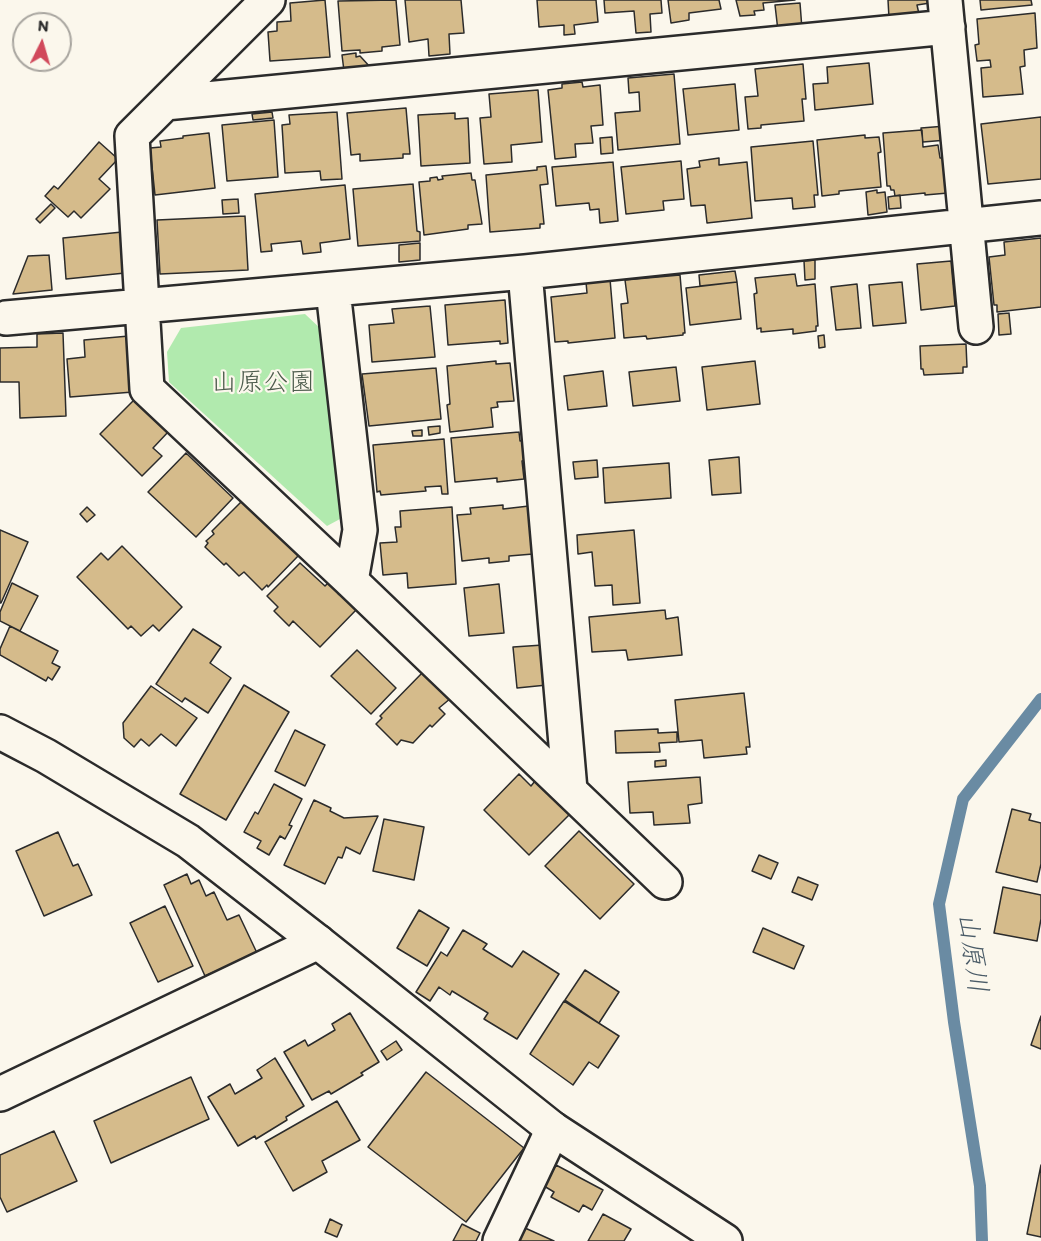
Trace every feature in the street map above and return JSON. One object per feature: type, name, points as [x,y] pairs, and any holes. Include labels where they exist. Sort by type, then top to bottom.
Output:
[{"type":"street","points":[[268,0],[132,136],[147,389],[665,882]]},
{"type":"street","points":[[165,103],[946,14],[976,327]]},
{"type":"street","points":[[6,318],[525,272],[1041,218]]},
{"type":"street","points":[[525,272],[570,790]]},
{"type":"street","points":[[333,290],[360,530],[351,581]]},
{"type":"street","points":[[0,732],[46,756],[188,842],[553,1129],[725,1241]]},
{"type":"street","points":[[0,1094],[318,942]]},
{"type":"street","points":[[500,1241],[553,1129]]},
{"type":"green space","name":"山原公園","points":[[305,314],[322,330],[340,519],[327,526],[169,382],[167,352],[181,328]]},
{"type":"building","points":[[325,0],[330,57],[270,61],[268,32],[277,31],[277,22],[291,21],[290,3]]},
{"type":"building","points":[[396,0],[400,45],[382,47],[382,51],[360,53],[360,50],[342,51],[338,1]]},
{"type":"building","points":[[405,0],[461,0],[464,33],[449,34],[450,54],[429,56],[428,39],[409,42]]},
{"type":"building","points":[[537,0],[596,0],[598,22],[574,25],[575,34],[564,35],[564,25],[539,27]]},
{"type":"building","points":[[604,0],[661,0],[662,13],[650,14],[651,32],[636,33],[634,11],[605,13]]},
{"type":"building","points":[[668,0],[719,0],[721,9],[689,13],[689,20],[671,23]]},
{"type":"building","points":[[736,0],[795,0],[763,3],[764,10],[754,11],[755,15],[740,16]]},
{"type":"building","points":[[888,0],[930,0],[930,3],[917,5],[919,14],[889,18]]},
{"type":"building","points":[[980,0],[1031,0],[1032,5],[981,10]]},
{"type":"building","points":[[800,3],[802,29],[778,31],[775,5]]},
{"type":"building","points":[[1035,13],[1037,48],[1024,50],[1025,66],[1020,67],[1023,94],[983,97],[981,68],[991,67],[990,60],[977,61],[975,45],[979,44],[977,19]]},
{"type":"building","points":[[356,53],[356,57],[360,56],[371,68],[344,71],[342,55]]},
{"type":"building","points":[[869,63],[873,104],[815,110],[813,84],[828,83],[827,67]]},
{"type":"building","points":[[803,64],[806,99],[802,99],[804,121],[761,125],[761,128],[748,129],[745,97],[758,96],[755,69]]},
{"type":"building","points":[[674,74],[680,144],[618,150],[615,113],[640,111],[639,92],[629,93],[628,78]]},
{"type":"building","points":[[582,82],[583,87],[600,85],[603,125],[591,126],[593,143],[575,144],[576,157],[555,159],[548,90],[562,88],[562,84]]},
{"type":"building","points":[[735,84],[739,130],[688,135],[683,89]]},
{"type":"building","points":[[538,90],[542,142],[511,145],[512,162],[484,164],[480,118],[491,117],[489,94]]},
{"type":"building","points":[[406,108],[410,154],[403,154],[403,158],[360,161],[360,154],[351,155],[347,113]]},
{"type":"building","points":[[272,112],[273,118],[253,120],[252,114]]},
{"type":"building","points":[[337,112],[342,179],[321,180],[320,171],[285,173],[282,125],[290,124],[289,115]]},
{"type":"building","points":[[455,113],[455,119],[468,118],[470,163],[421,166],[418,115]]},
{"type":"building","points":[[1041,117],[1041,179],[988,184],[981,124]]},
{"type":"building","points":[[274,120],[278,177],[227,181],[222,125]]},
{"type":"building","points":[[946,126],[947,140],[923,142],[921,128]]},
{"type":"building","points":[[922,130],[923,147],[938,145],[940,158],[945,158],[948,193],[895,196],[894,190],[887,186],[883,133]]},
{"type":"building","points":[[209,133],[215,188],[155,195],[150,148],[161,147],[160,141]]},
{"type":"building","points":[[865,135],[865,138],[879,137],[881,187],[839,191],[839,194],[822,196],[817,140]]},
{"type":"building","points":[[612,137],[613,153],[601,154],[600,138]]},
{"type":"building","points":[[813,141],[818,195],[814,195],[815,207],[793,209],[792,198],[755,201],[751,147]]},
{"type":"building","points":[[99,142],[118,159],[99,179],[110,189],[81,218],[74,211],[68,217],[45,196],[54,186],[58,189]]},
{"type":"building","points":[[719,158],[719,165],[747,162],[752,218],[707,223],[705,205],[691,206],[687,169],[700,167],[699,161]]},
{"type":"building","points":[[681,161],[684,199],[663,201],[664,210],[626,214],[621,167]]},
{"type":"building","points":[[613,162],[618,221],[600,223],[599,209],[590,210],[589,203],[556,206],[552,167]]},
{"type":"building","points":[[546,166],[548,184],[540,185],[544,224],[540,224],[540,228],[490,232],[486,175],[537,170],[537,167]]},
{"type":"building","points":[[471,173],[472,180],[475,180],[482,224],[468,225],[468,229],[424,235],[419,182],[430,181],[430,178],[437,177],[438,180],[443,179],[442,176]]},
{"type":"building","points":[[413,184],[420,241],[358,246],[353,189]]},
{"type":"building","points":[[345,185],[350,239],[320,243],[321,252],[303,254],[301,241],[271,244],[272,251],[261,252],[255,194]]},
{"type":"building","points":[[877,190],[877,193],[885,192],[887,212],[868,215],[866,192]]},
{"type":"building","points":[[900,195],[901,208],[889,209],[888,197]]},
{"type":"building","points":[[238,199],[239,213],[223,214],[222,200]]},
{"type":"building","points":[[51,204],[55,208],[40,223],[36,219]]},
{"type":"building","points":[[245,216],[248,270],[160,274],[157,220]]},
{"type":"building","points":[[122,232],[125,273],[66,279],[63,238]]},
{"type":"building","points":[[1041,238],[1041,307],[997,312],[997,305],[994,305],[989,257],[1005,255],[1004,242]]},
{"type":"building","points":[[420,243],[420,260],[399,262],[399,245]]},
{"type":"building","points":[[49,255],[52,290],[13,294],[28,256]]},
{"type":"building","points":[[815,260],[815,279],[805,280],[804,261]]},
{"type":"building","points":[[951,261],[955,306],[921,310],[917,264]]},
{"type":"building","points":[[735,271],[737,282],[700,286],[699,275]]},
{"type":"building","points":[[795,274],[797,286],[815,284],[818,326],[816,326],[816,331],[793,334],[793,329],[761,332],[761,328],[757,329],[755,278]]},
{"type":"building","points":[[680,275],[685,333],[647,339],[646,336],[624,338],[621,304],[628,303],[625,280]]},
{"type":"building","points":[[610,279],[615,338],[568,343],[568,341],[555,342],[551,297],[587,293],[586,282]]},
{"type":"building","points":[[737,282],[741,319],[690,325],[686,288]]},
{"type":"building","points":[[902,282],[906,323],[873,326],[869,285]]},
{"type":"building","points":[[857,284],[861,328],[836,330],[831,287]]},
{"type":"building","points":[[505,300],[508,343],[500,344],[500,341],[448,345],[445,305]]},
{"type":"building","points":[[430,306],[435,357],[372,362],[369,325],[394,323],[392,309]]},
{"type":"building","points":[[1009,313],[1011,334],[999,335],[998,314]]},
{"type":"building","points":[[63,333],[66,416],[20,418],[19,382],[0,382],[0,348],[37,347],[37,334]]},
{"type":"building","points":[[824,335],[825,347],[819,348],[818,336]]},
{"type":"building","points":[[129,336],[133,392],[70,397],[67,359],[85,357],[84,340]]},
{"type":"building","points":[[966,344],[967,367],[963,367],[963,373],[924,375],[921,369],[920,346]]},
{"type":"building","points":[[496,361],[496,364],[510,363],[514,401],[497,402],[498,407],[491,408],[493,427],[450,432],[447,366]]},
{"type":"building","points":[[755,361],[760,404],[707,410],[702,367]]},
{"type":"building","points":[[676,367],[680,401],[633,406],[629,372]]},
{"type":"building","points":[[436,368],[441,419],[369,426],[362,374]]},
{"type":"building","points":[[603,371],[607,406],[568,410],[564,376]]},
{"type":"building","points":[[136,398],[169,431],[153,448],[162,456],[142,476],[100,434]]},
{"type":"building","points":[[440,426],[440,433],[429,435],[428,427]]},
{"type":"building","points":[[422,430],[422,436],[413,436],[412,431]]},
{"type":"building","points":[[519,432],[520,441],[525,440],[527,460],[522,461],[524,479],[497,482],[497,478],[455,482],[451,438]]},
{"type":"building","points":[[444,439],[448,494],[442,494],[441,486],[425,487],[426,491],[381,495],[380,491],[377,492],[373,445]]},
{"type":"building","points":[[186,453],[233,498],[196,537],[148,492]]},
{"type":"building","points":[[739,457],[741,493],[712,495],[709,460]]},
{"type":"building","points":[[597,460],[598,477],[575,479],[573,462]]},
{"type":"building","points":[[669,463],[671,498],[605,503],[603,468]]},
{"type":"building","points":[[243,500],[299,555],[268,587],[267,585],[262,590],[244,572],[239,576],[205,547],[208,543],[206,541],[214,534],[212,531]]},
{"type":"building","points":[[503,505],[503,509],[529,506],[533,554],[509,556],[509,561],[489,563],[489,558],[462,561],[457,515],[471,514],[470,508]]},
{"type":"building","points":[[87,507],[95,515],[87,522],[80,514]]},
{"type":"building","points":[[452,507],[456,584],[408,588],[407,573],[383,575],[380,543],[397,542],[395,527],[401,527],[400,511]]},
{"type":"building","points":[[0,530],[28,542],[1,603],[0,603]]},
{"type":"building","points":[[634,530],[640,603],[613,605],[612,585],[595,586],[592,552],[578,554],[577,535]]},
{"type":"building","points":[[122,546],[182,607],[159,631],[153,625],[141,636],[131,626],[128,629],[77,577],[101,553],[108,560]]},
{"type":"building","points":[[300,563],[325,586],[329,582],[357,609],[320,647],[293,621],[289,626],[274,611],[278,607],[267,596]]},
{"type":"building","points":[[12,583],[38,596],[20,631],[0,621],[0,612]]},
{"type":"building","points":[[499,584],[504,633],[469,636],[464,588]]},
{"type":"building","points":[[665,610],[666,619],[678,617],[682,655],[628,660],[626,650],[592,652],[589,617]]},
{"type":"building","points":[[10,626],[58,651],[52,663],[60,667],[52,680],[48,677],[46,681],[0,655],[0,649]]},
{"type":"building","points":[[193,629],[221,647],[210,663],[231,678],[208,713],[185,698],[182,702],[156,684]]},
{"type":"building","points":[[543,645],[547,685],[517,688],[513,647]]},
{"type":"building","points":[[357,650],[396,688],[371,714],[331,676]]},
{"type":"building","points":[[424,671],[451,698],[439,708],[445,714],[432,727],[430,725],[413,743],[401,740],[397,745],[376,724],[382,718],[380,716]]},
{"type":"building","points":[[244,685],[289,712],[226,820],[180,794]]},
{"type":"building","points":[[151,686],[197,718],[176,746],[161,734],[149,746],[141,739],[134,747],[124,738],[123,723]]},
{"type":"building","points":[[744,693],[750,747],[746,747],[747,754],[704,758],[702,740],[679,742],[675,700]]},
{"type":"building","points":[[658,729],[658,733],[677,732],[677,742],[659,743],[660,752],[616,753],[615,731]]},
{"type":"building","points":[[295,730],[325,745],[305,786],[275,771]]},
{"type":"building","points":[[666,760],[666,766],[655,767],[655,761]]},
{"type":"building","points":[[519,774],[531,786],[535,781],[570,814],[529,855],[484,810]]},
{"type":"building","points":[[700,777],[702,803],[688,805],[690,823],[654,825],[653,812],[630,813],[628,782]]},
{"type":"building","points":[[274,784],[302,799],[285,839],[280,836],[269,855],[257,848],[261,841],[244,832],[255,812],[258,814]]},
{"type":"building","points":[[314,800],[331,808],[330,811],[344,818],[378,816],[360,854],[346,847],[342,858],[338,857],[325,884],[284,865]]},
{"type":"building","points":[[1012,809],[1031,814],[1029,820],[1041,823],[1041,864],[1037,882],[996,872]]},
{"type":"building","points":[[384,819],[424,827],[414,880],[373,871]]},
{"type":"building","points":[[579,831],[634,884],[600,919],[545,866]]},
{"type":"building","points":[[58,832],[73,866],[78,864],[92,895],[44,916],[16,851]]},
{"type":"building","points":[[759,855],[778,863],[771,879],[752,871]]},
{"type":"building","points":[[187,874],[191,884],[199,880],[206,896],[214,892],[227,920],[239,915],[257,953],[205,976],[164,885]]},
{"type":"building","points":[[798,877],[818,885],[812,900],[792,892]]},
{"type":"building","points":[[1003,887],[1041,895],[1041,919],[1037,941],[994,933]]},
{"type":"building","points":[[165,906],[193,966],[158,982],[130,923]]},
{"type":"building","points":[[419,910],[449,928],[427,966],[397,948]]},
{"type":"building","points":[[763,928],[804,946],[794,969],[753,952]]},
{"type":"building","points":[[463,930],[487,944],[483,949],[512,967],[523,951],[559,974],[517,1039],[484,1019],[488,1013],[452,991],[450,995],[439,987],[430,1001],[416,992],[441,952],[447,956]]},
{"type":"building","points":[[585,970],[619,992],[599,1023],[565,1000]]},
{"type":"building","points":[[564,1001],[619,1036],[598,1068],[589,1062],[573,1085],[530,1054]]},
{"type":"building","points":[[350,1013],[379,1062],[361,1073],[363,1075],[331,1094],[329,1091],[312,1100],[284,1052],[305,1040],[308,1046],[335,1030],[332,1024]]},
{"type":"building","points":[[1041,1016],[1041,1049],[1031,1045]]},
{"type":"building","points":[[396,1041],[402,1050],[387,1060],[381,1051]]},
{"type":"building","points":[[275,1058],[304,1106],[286,1117],[287,1120],[256,1139],[255,1136],[238,1146],[208,1097],[230,1084],[235,1094],[262,1078],[257,1070]]},
{"type":"building","points":[[426,1072],[524,1148],[466,1222],[368,1147]]},
{"type":"building","points":[[191,1077],[209,1119],[111,1163],[94,1121]]},
{"type":"building","points":[[337,1101],[360,1140],[322,1161],[327,1172],[293,1191],[265,1142]]},
{"type":"building","points":[[54,1131],[77,1181],[7,1212],[0,1197],[0,1155]]},
{"type":"building","points":[[556,1165],[603,1190],[592,1210],[583,1205],[579,1212],[551,1197],[554,1192],[544,1186]]},
{"type":"building","points":[[1041,1165],[1041,1237],[1027,1234]]},
{"type":"building","points":[[603,1214],[631,1229],[624,1241],[588,1241]]},
{"type":"building","points":[[330,1219],[342,1225],[337,1237],[325,1232]]},
{"type":"building","points":[[462,1224],[480,1233],[476,1241],[453,1241]]},
{"type":"building","points":[[525,1228],[554,1241],[518,1241]]},
{"type":"waterway","name":"山原川","points":[[982,1241],[980,1186],[954,1022],[939,904],[963,799],[1041,699]]}]
